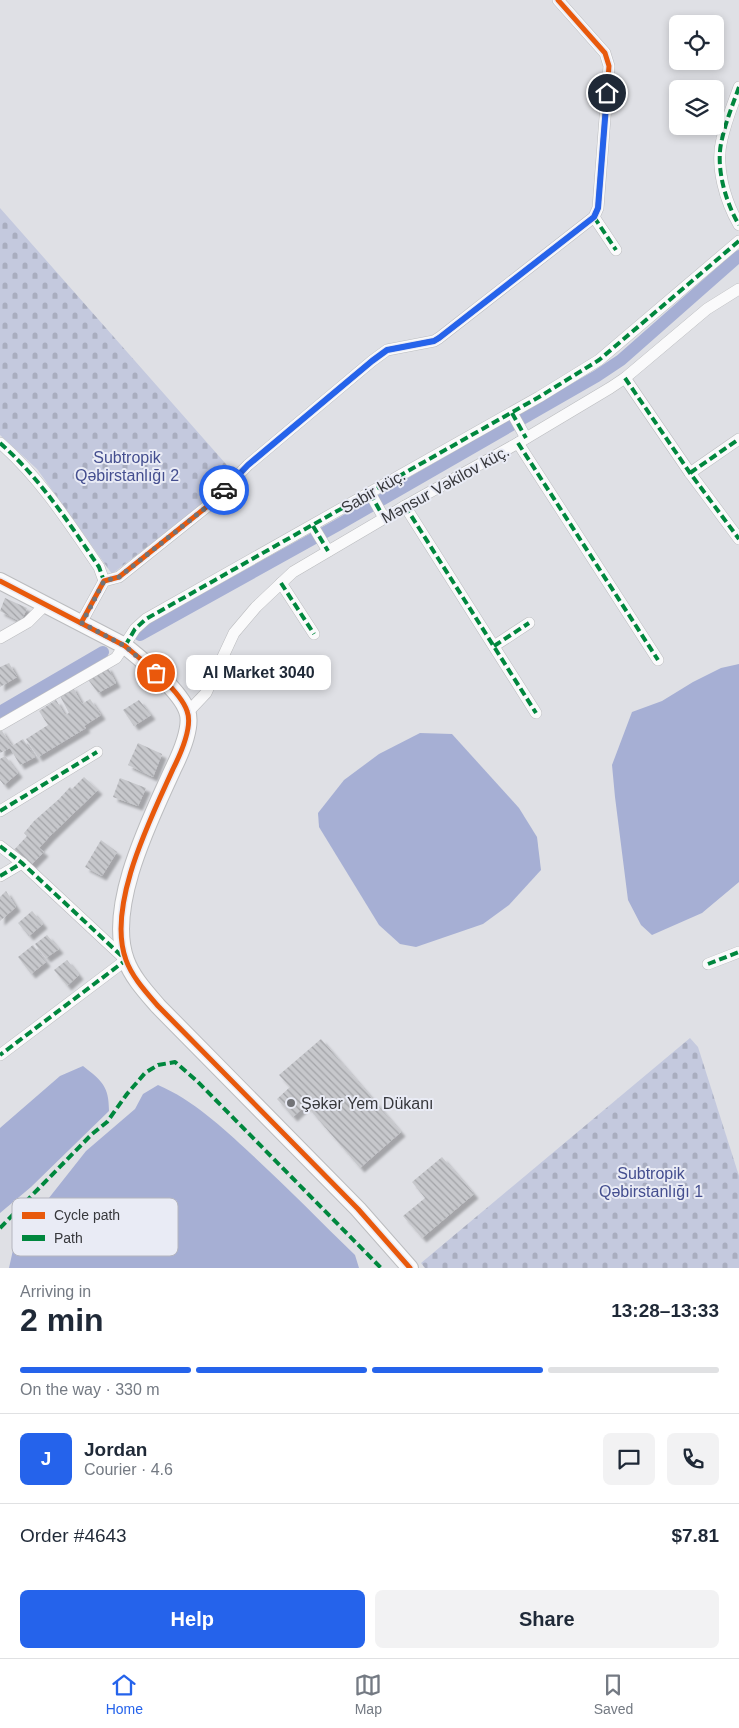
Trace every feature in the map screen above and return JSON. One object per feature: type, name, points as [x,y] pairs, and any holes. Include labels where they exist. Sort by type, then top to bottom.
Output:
[{"type":"street","points":[[104,581],[119,577],[209,505],[248,465],[372,361],[387,350],[434,341],[439,338],[594,217],[598,208],[609,66],[605,53],[558,0]]},
{"type":"street","points":[[739,86],[721,140],[720,157],[722,180],[739,225]]},
{"type":"street","points":[[594,217],[616,250]]},
{"type":"street","name":"Sabir küç.","points":[[0,725],[108,664],[116,658],[135,629],[146,619],[512,412],[598,360],[739,241]]},
{"type":"street","name":"Mənsur Vəkilov küç.","points":[[188,712],[206,693],[234,633],[256,607],[293,572],[592,400],[625,378],[707,309],[739,289]]},
{"type":"street","points":[[625,378],[690,474],[739,539]]},
{"type":"street","points":[[512,412],[522,440],[658,660]]},
{"type":"street","points":[[690,474],[739,440]]},
{"type":"street","points":[[0,443],[18,459],[38,482],[99,567],[104,581],[82,623]]},
{"type":"street","points":[[370,493],[384,518]]},
{"type":"street","points":[[405,506],[536,712]]},
{"type":"street","points":[[313,526],[328,551]]},
{"type":"street","points":[[0,581],[125,646],[170,687],[180,698],[188,712],[185,739],[177,762],[154,812],[127,886],[121,924],[126,960]]},
{"type":"street","points":[[281,583],[314,634]]},
{"type":"street","points":[[0,638],[28,622],[45,605]]},
{"type":"street","points":[[494,646],[529,623]]},
{"type":"street","points":[[0,811],[97,752]]},
{"type":"street","points":[[0,846],[22,863],[126,960],[144,991],[358,1209],[410,1268]]},
{"type":"street","points":[[0,876],[22,863]]},
{"type":"street","points":[[708,964],[739,952]]},
{"type":"street","points":[[0,1055],[126,960]]},
{"type":"green space","name":"Subtropik Qəbirstanlığı 2","points":[[0,208],[233,472],[204,503],[112,574],[37,469],[0,435]]},
{"type":"green space","name":"Subtropik Qəbirstanlığı 1","points":[[690,1038],[698,1047],[739,1176],[739,1268],[425,1268],[421,1263]]},
{"type":"water","points":[[739,664],[739,882],[702,913],[652,935],[641,925],[628,900],[612,765],[632,712],[662,701],[721,668]]},
{"type":"water","points":[[420,733],[452,734],[519,808],[537,837],[541,870],[509,905],[483,924],[416,947],[400,944],[379,925],[319,827],[318,813],[344,780],[379,754]]},
{"type":"water","points":[[83,1066],[100,1080],[106,1090],[109,1111],[31,1187],[18,1198],[12,1198],[12,1203],[0,1213],[0,1128],[60,1076]]},
{"type":"water","points":[[158,1085],[183,1098],[218,1124],[277,1178],[355,1255],[359,1268],[9,1268],[12,1254],[178,1256],[178,1198],[49,1198],[86,1151],[135,1109],[143,1094]]},
{"type":"building","points":[[5,598],[27,608],[21,622],[0,611]]},
{"type":"building","points":[[9,663],[17,677],[0,687],[0,667]]},
{"type":"building","points":[[107,666],[116,683],[98,693],[87,678]]},
{"type":"building","points":[[72,686],[82,704],[90,699],[101,715],[84,726],[86,728],[38,757],[26,739],[48,725],[39,711],[56,700],[65,715],[69,713],[59,694]]},
{"type":"building","points":[[139,700],[151,715],[134,726],[123,710]]},
{"type":"building","points":[[0,728],[12,746],[23,739],[35,757],[20,765],[10,748],[0,753]]},
{"type":"building","points":[[138,743],[162,754],[153,777],[128,765]]},
{"type":"building","points":[[5,756],[18,773],[4,785],[0,780],[0,759]]},
{"type":"building","points":[[84,777],[98,790],[39,848],[44,852],[29,867],[13,851],[27,836],[24,833],[70,787],[72,789]]},
{"type":"building","points":[[120,778],[146,788],[138,806],[113,797]]},
{"type":"building","points":[[101,840],[117,852],[102,876],[85,867]]},
{"type":"building","points":[[6,891],[16,907],[0,921],[0,897]]},
{"type":"building","points":[[32,911],[43,924],[29,936],[18,923]]},
{"type":"building","points":[[47,935],[59,949],[46,958],[35,944]]},
{"type":"building","points":[[33,945],[46,962],[31,974],[18,957]]},
{"type":"building","points":[[67,960],[79,975],[67,986],[54,970]]},
{"type":"building","points":[[321,1039],[401,1132],[360,1168],[306,1105],[293,1117],[277,1099],[290,1087],[279,1075]]},
{"type":"building","points":[[442,1157],[474,1194],[422,1238],[403,1216],[425,1198],[412,1182]]},
{"type":"waterway","points":[[140,635],[338,525],[597,376],[621,360],[739,256]]},
{"type":"waterway","points":[[0,712],[103,652]]},
{"type":"marked path","points":[[739,87],[720,149],[723,183],[729,205],[739,225]]},
{"type":"marked path","points":[[594,217],[616,250]]},
{"type":"marked path","points":[[125,646],[135,629],[146,619],[539,397],[599,360],[739,241]]},
{"type":"marked path","points":[[625,378],[690,473],[739,539]]},
{"type":"marked path","points":[[512,413],[526,438]]},
{"type":"marked path","points":[[690,473],[739,439]]},
{"type":"marked path","points":[[0,443],[41,486],[99,567],[104,581]]},
{"type":"marked path","points":[[518,443],[658,660]]},
{"type":"marked path","points":[[370,493],[384,518]]},
{"type":"marked path","points":[[405,506],[536,713]]},
{"type":"marked path","points":[[313,526],[328,551]]},
{"type":"marked path","points":[[281,583],[314,634]]},
{"type":"marked path","points":[[494,646],[529,623]]},
{"type":"marked path","points":[[0,811],[97,752]]},
{"type":"marked path","points":[[0,846],[22,863],[126,960],[0,1055]]},
{"type":"marked path","points":[[0,876],[22,863]]},
{"type":"marked path","points":[[708,964],[739,952]]},
{"type":"marked path","points":[[29,1198],[92,1134],[107,1122],[145,1073],[158,1065],[175,1062],[197,1081],[381,1268]]},
{"type":"marked path","points":[[0,1228],[12,1216]]},
{"type":"cycle path","points":[[81,623],[104,581],[119,577],[209,505],[248,465],[372,361],[387,350],[434,341],[439,338],[594,217],[598,208],[609,66],[605,53],[558,0]]},
{"type":"cycle path","points":[[0,581],[125,646],[160,676],[183,703],[188,717],[185,740],[143,837],[126,889],[121,938],[126,960],[144,990],[158,1006],[358,1209],[410,1268]]},
{"type":"way so far","points":[[156,673],[125,646],[82,623],[104,581],[119,577],[209,505],[224,490]]},
{"type":"place","name":"Al Market 3040","points":[[156,673]]},
{"type":"place","name":"Şəkər Yem Dükanı","points":[[291,1103]]},
{"type":"route","points":[[224,490],[248,465],[372,361],[387,350],[434,341],[439,338],[594,217],[598,208],[607,93]]}]
